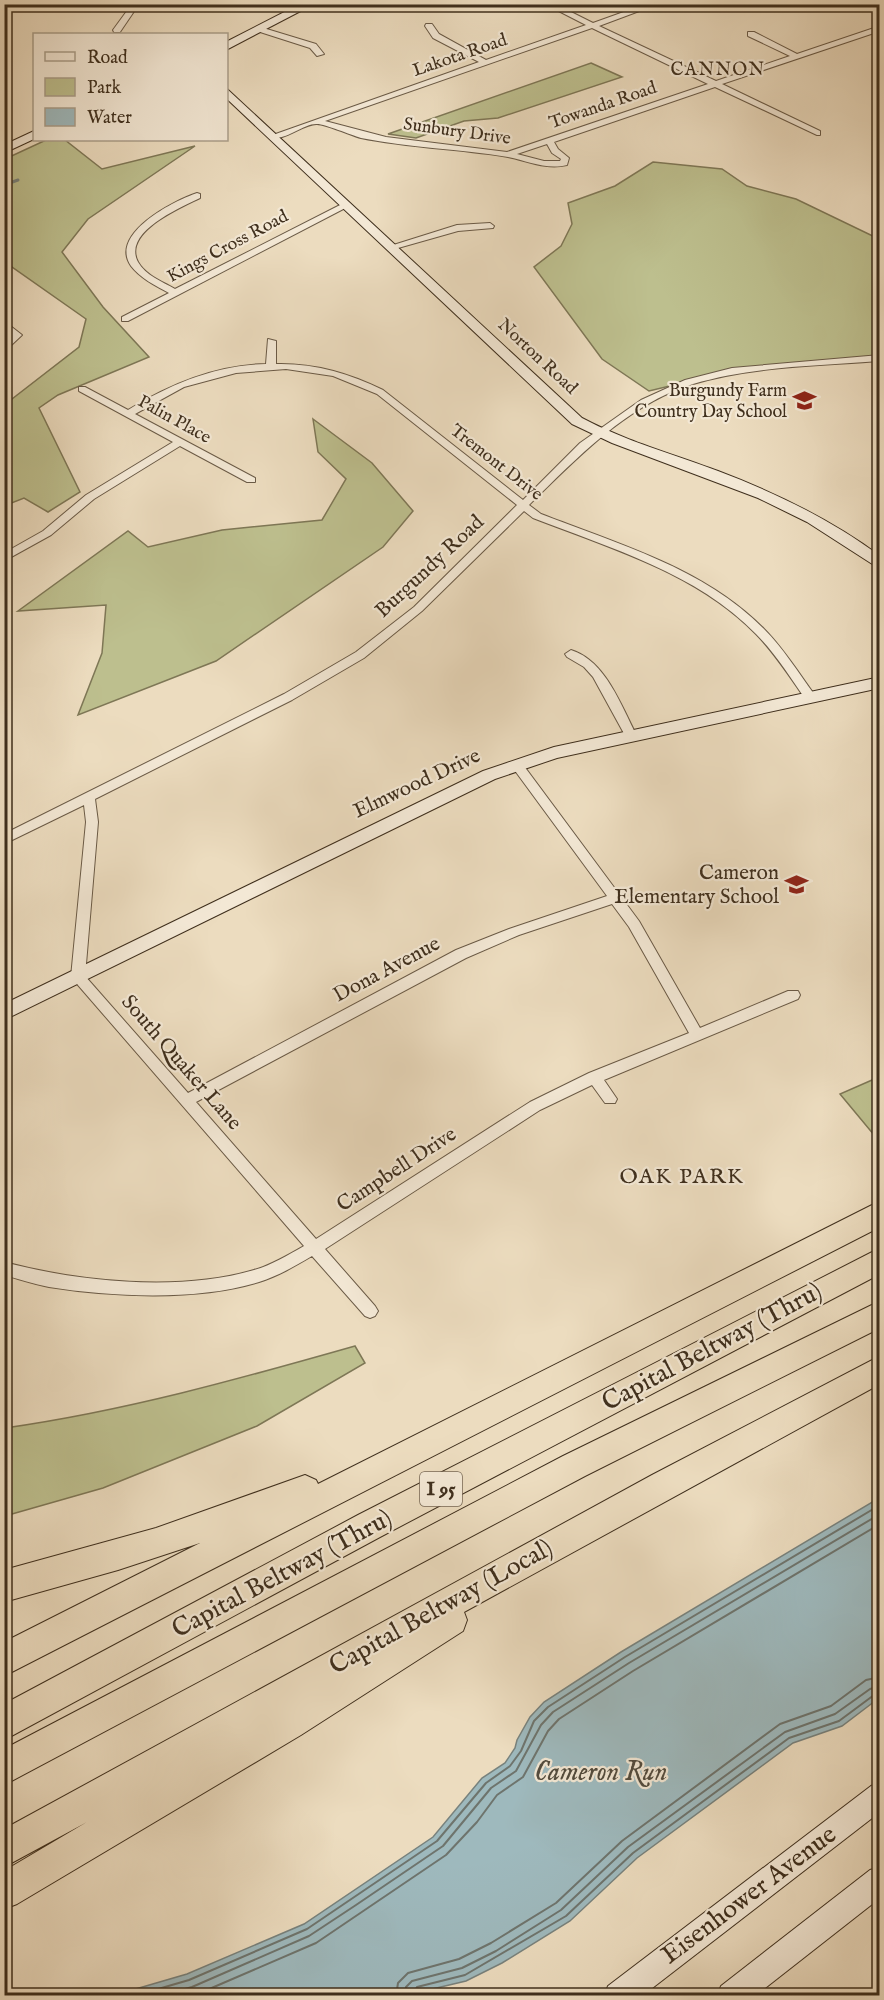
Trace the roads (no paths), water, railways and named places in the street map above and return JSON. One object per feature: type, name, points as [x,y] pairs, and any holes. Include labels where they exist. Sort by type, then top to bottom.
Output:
[{"type":"highway","name":"I 95","points":[[4,1660],[879,1213]]},
{"type":"highway","name":"Capital Beltway (Thru)","points":[[4,1723],[369,1526],[879,1260]]},
{"type":"highway","name":"Capital Beltway (Thru)","points":[[4,1768],[574,1466],[879,1314]]},
{"type":"highway","name":"Capital Beltway (Local)","points":[[4,1849],[663,1485],[879,1369]]},
{"type":"highway","points":[[4,1586],[94,1563],[166,1541],[434,1440]]},
{"type":"highway","points":[[4,1891],[299,1717],[663,1485]]},
{"type":"street","points":[[117,30],[136,4]]},
{"type":"street","points":[[228,46],[309,4]]},
{"type":"street","points":[[548,4],[591,27],[716,84],[747,102],[786,117],[817,133]]},
{"type":"street","name":"Lakota Road","points":[[274,136],[655,4]]},
{"type":"street","points":[[429,26],[436,36],[486,63]]},
{"type":"street","name":"Towanda Road","points":[[507,155],[879,28]]},
{"type":"street","points":[[260,29],[313,46],[320,54]]},
{"type":"street","points":[[868,32],[879,38]]},
{"type":"street","points":[[751,34],[796,56]]},
{"type":"street","name":"Norton Road","points":[[228,93],[571,416],[600,432],[746,486],[791,507],[840,535],[879,564]]},
{"type":"street","name":"Sunbury Drive","points":[[317,122],[354,134],[507,155],[552,165],[564,163],[565,158],[555,151],[549,141]]},
{"type":"street","points":[[4,150],[33,136]]},
{"type":"street","points":[[175,293],[148,279],[138,270],[131,256],[132,243],[138,232],[149,221],[197,196]]},
{"type":"street","name":"Kings Cross Road","points":[[125,319],[347,205]]},
{"type":"street","points":[[391,246],[457,228],[490,226]]},
{"type":"street","points":[[4,324],[17,335],[4,349]]},
{"type":"street","points":[[271,341],[271,366]]},
{"type":"street","name":"Burgundy Road","points":[[4,840],[288,698],[360,654],[417,609],[600,432],[644,402],[698,379],[760,367],[879,358]]},
{"type":"street","name":"Tremont Drive","points":[[128,414],[189,382],[221,372],[271,366],[324,372],[373,387],[537,516],[660,564],[711,591],[759,630],[810,697]]},
{"type":"street","name":"Palin Place","points":[[82,389],[251,480]]},
{"type":"street","points":[[4,558],[47,533],[90,497],[180,442]]},
{"type":"street","points":[[571,654],[588,664],[598,675],[631,736]]},
{"type":"street","name":"Elmwood Drive","points":[[4,1012],[443,795],[517,765],[555,753],[879,682]]},
{"type":"street","points":[[517,765],[634,924],[697,1035]]},
{"type":"street","points":[[78,977],[92,822],[89,799]]},
{"type":"street","name":"Dona Avenue","points":[[186,1101],[461,954],[514,932],[616,898]]},
{"type":"street","name":"South Quaker Lane","points":[[78,977],[370,1311]]},
{"type":"street","name":"Campbell Drive","points":[[4,1268],[48,1280],[83,1285],[203,1288],[258,1276],[281,1266],[346,1229],[535,1106],[594,1077],[793,995]]},
{"type":"street","points":[[594,1077],[610,1099]]},
{"type":"street","name":"Eisenhower Avenue","points":[[618,1995],[879,1795]]},
{"type":"street","points":[[731,1995],[879,1880]]},
{"type":"water","name":"Cameron Run","points":[[879,1498],[879,1698],[842,1726],[793,1743],[637,1858],[570,1921],[502,1963],[466,1981],[407,1995],[115,1995],[187,1974],[304,1924],[433,1837],[482,1778],[505,1763],[530,1717],[544,1702],[621,1652]]},
{"type":"waterway","points":[[4,185],[18,180]]},
{"type":"place","name":"Burgundy Farm Country Day School","points":[[805,401]]},
{"type":"place","name":"Cameron Elementary School","points":[[797,885]]},
{"type":"district","name":"CANNON","points":[[718,70]]},
{"type":"district","name":"OAK PARK","points":[[682,1177]]}]
